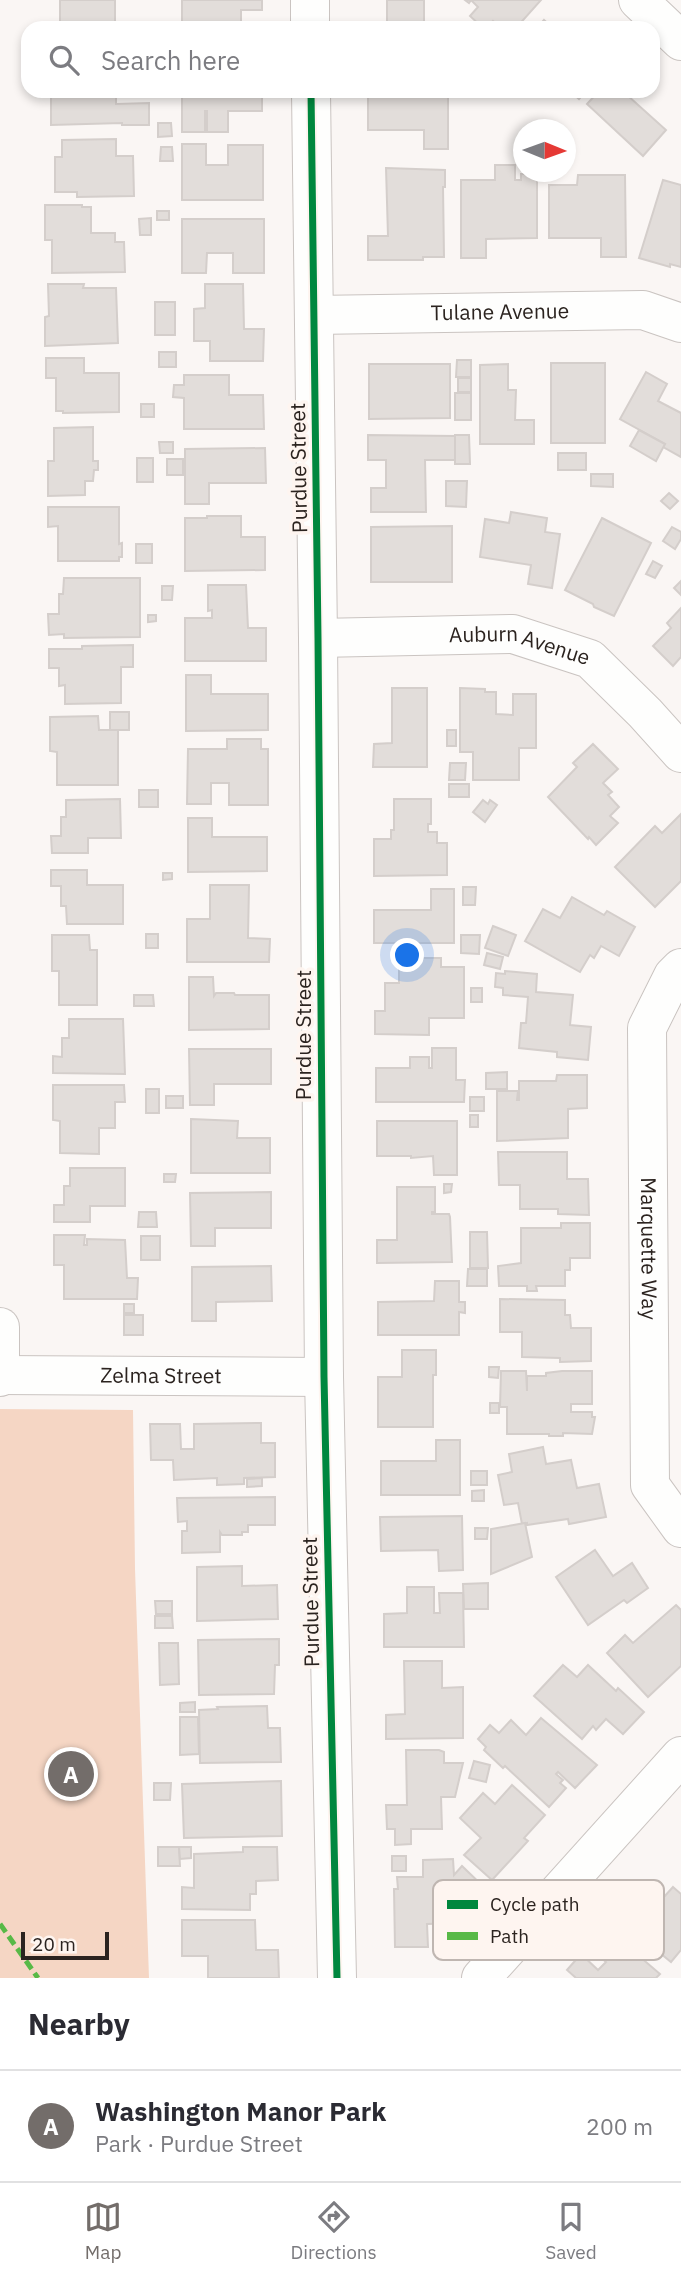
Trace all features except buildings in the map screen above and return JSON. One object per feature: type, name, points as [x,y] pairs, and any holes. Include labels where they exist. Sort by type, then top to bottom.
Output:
[{"type":"street","points":[[310,0],[310,21]]},
{"type":"street","points":[[643,2],[681,41]]},
{"type":"street","name":"Purdue Street","points":[[311,98],[324,1377],[338,1978]]},
{"type":"street","name":"Tulane Avenue","points":[[314,314],[643,310],[681,323]]},
{"type":"street","name":"Auburn Avenue","points":[[318,638],[513,634],[590,659],[681,753]]},
{"type":"street","name":"Marquette Way","points":[[681,968],[673,976],[647,1028],[647,1042],[650,1486],[681,1528]]},
{"type":"street","points":[[0,1327],[0,1376]]},
{"type":"street","name":"Zelma Street","points":[[0,1376],[324,1377]]},
{"type":"street","points":[[569,1880],[681,1756]]},
{"type":"street","points":[[481,1978],[497,1960]]},
{"type":"shaded area","points":[[0,1409],[133,1410],[135,1569],[149,1978],[0,1978]]},
{"type":"marked path","points":[[0,1924],[38,1978]]},
{"type":"cycle path","points":[[311,98],[324,1377],[337,1978]]},
{"type":"place","name":"Washington Manor Park","points":[[71,1774]]}]
